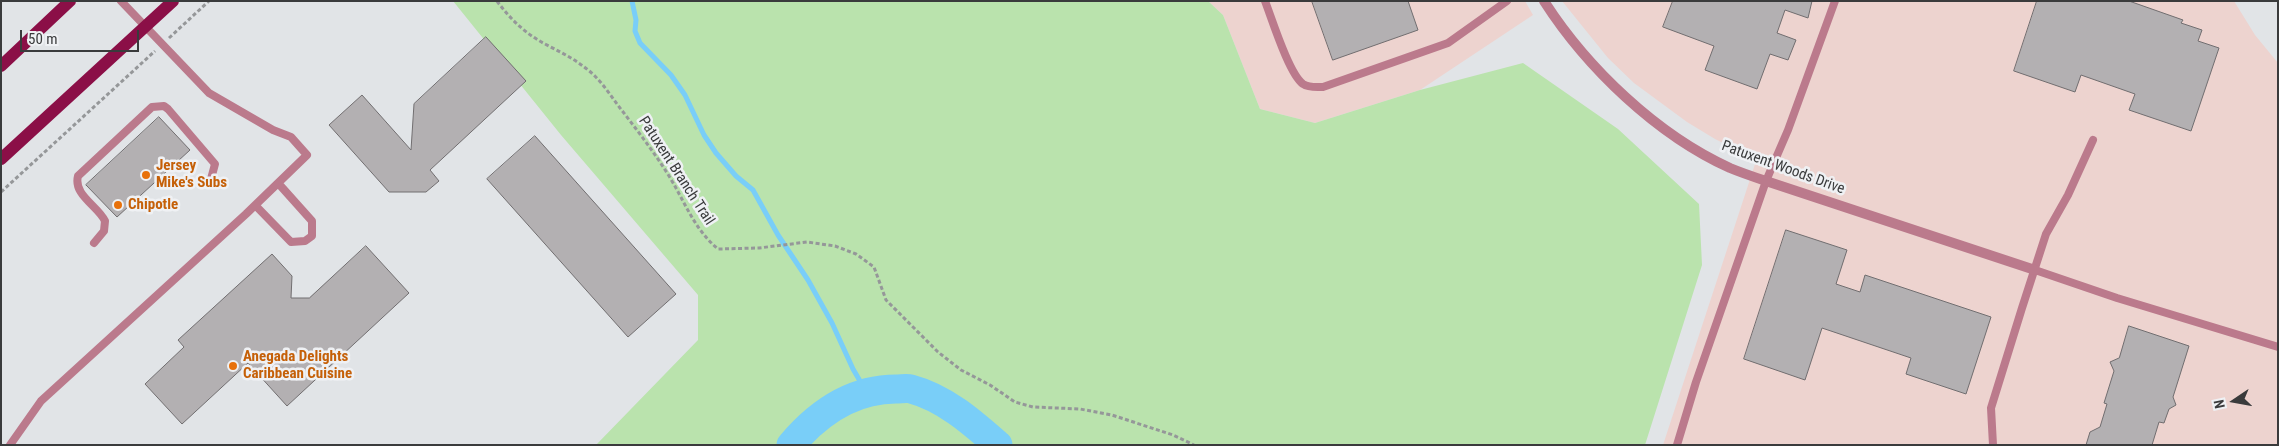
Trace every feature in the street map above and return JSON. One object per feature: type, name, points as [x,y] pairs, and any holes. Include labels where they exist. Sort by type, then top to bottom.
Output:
[{"type":"main road","points":[[1,66],[70,1]]},
{"type":"main road","points":[[1,159],[174,1]]},
{"type":"street","name":"Patuxent Woods Drive","points":[[1544,1],[1571,39],[1595,66],[1645,114],[1707,156],[1730,168],[1766,181],[2035,270]]},
{"type":"lane","points":[[10,445],[41,401],[255,206],[307,155],[291,137],[273,130],[209,93],[121,1]]},
{"type":"lane","points":[[1265,1],[1290,66],[1297,78],[1312,88],[1323,86],[1448,43],[1507,1]]},
{"type":"lane","points":[[1677,445],[1696,382],[1766,181],[1788,130],[1835,1]]},
{"type":"lane","points":[[94,243],[104,231],[105,221],[82,193],[77,181],[78,176],[152,107],[164,106],[168,109],[200,145],[215,164],[211,178]]},
{"type":"lane","points":[[1993,445],[1991,408],[2035,270],[2050,225],[2068,195],[2093,140]]},
{"type":"lane","points":[[255,206],[291,242],[305,242],[312,236],[312,221],[278,183]]},
{"type":"lane","points":[[2035,270],[2117,298],[2278,347]]},
{"type":"path","points":[[177,31],[209,1]]},
{"type":"path","name":"Patuxent Branch Trail","points":[[497,1],[523,30],[580,64],[604,86],[644,138],[669,177],[698,229],[718,249],[759,248],[807,242],[842,248],[856,254],[874,267],[886,300],[938,352],[961,370],[990,385],[1015,402],[1033,407],[1080,409],[1112,415],[1173,435],[1194,445]]},
{"type":"path","points":[[1,192],[144,60]]},
{"type":"shaded area","points":[[1208,1],[1525,1],[1533,15],[1420,90],[1315,123],[1260,109],[1223,15]]},
{"type":"shaded area","points":[[1562,1],[2234,1],[2255,35],[2278,63],[2278,445],[1663,445],[1757,158],[1715,139],[1687,122],[1634,83],[1608,58]]},
{"type":"green space","points":[[453,1],[1208,1],[1223,15],[1260,109],[1315,123],[1420,90],[1523,63],[1618,129],[1699,204],[1702,265],[1645,445],[596,445],[698,340],[698,295],[561,135]]},
{"type":"building","points":[[1312,1],[1408,1],[1418,30],[1333,60]]},
{"type":"building","points":[[1673,1],[1812,1],[1808,18],[1785,10],[1777,33],[1796,40],[1788,60],[1770,54],[1757,89],[1705,70],[1714,46],[1663,27]]},
{"type":"building","points":[[2037,1],[2129,1],[2183,20],[2181,23],[2202,30],[2198,41],[2219,48],[2191,131],[2129,110],[2135,94],[2081,75],[2075,92],[2014,71]]},
{"type":"building","points":[[486,37],[526,81],[430,170],[439,181],[426,192],[389,192],[329,125],[362,95],[411,150],[414,104]]},
{"type":"building","points":[[159,117],[190,150],[117,217],[86,185]]},
{"type":"building","points":[[535,136],[676,294],[628,337],[487,179]]},
{"type":"building","points":[[1786,230],[1847,250],[1836,284],[1860,292],[1865,275],[1991,317],[1966,394],[1906,374],[1911,358],[1822,328],[1805,380],[1744,359]]},
{"type":"building","points":[[366,246],[409,293],[287,406],[248,363],[182,424],[145,384],[184,347],[178,340],[272,254],[292,276],[291,298],[309,298]]},
{"type":"building","points":[[2129,326],[2189,346],[2173,397],[2176,405],[2169,409],[2164,423],[2159,422],[2152,445],[2086,445],[2090,432],[2100,427],[2107,404],[2104,403],[2114,371],[2110,362],[2119,358]]},
{"type":"waterway","points":[[632,1],[636,20],[635,31],[640,43],[671,75],[685,95],[704,135],[716,153],[736,176],[753,190],[778,235],[808,280],[867,393]]},
{"type":"waterway","points":[[791,445],[825,413],[851,398],[880,390],[906,389],[923,393],[947,405],[998,445]]},
{"type":"place","name":"Jersey Mike's Subs","points":[[146,175]]},
{"type":"place","name":"Chipotle","points":[[118,205]]},
{"type":"place","name":"Anegada Delights Caribbean Cuisine","points":[[233,366]]}]
